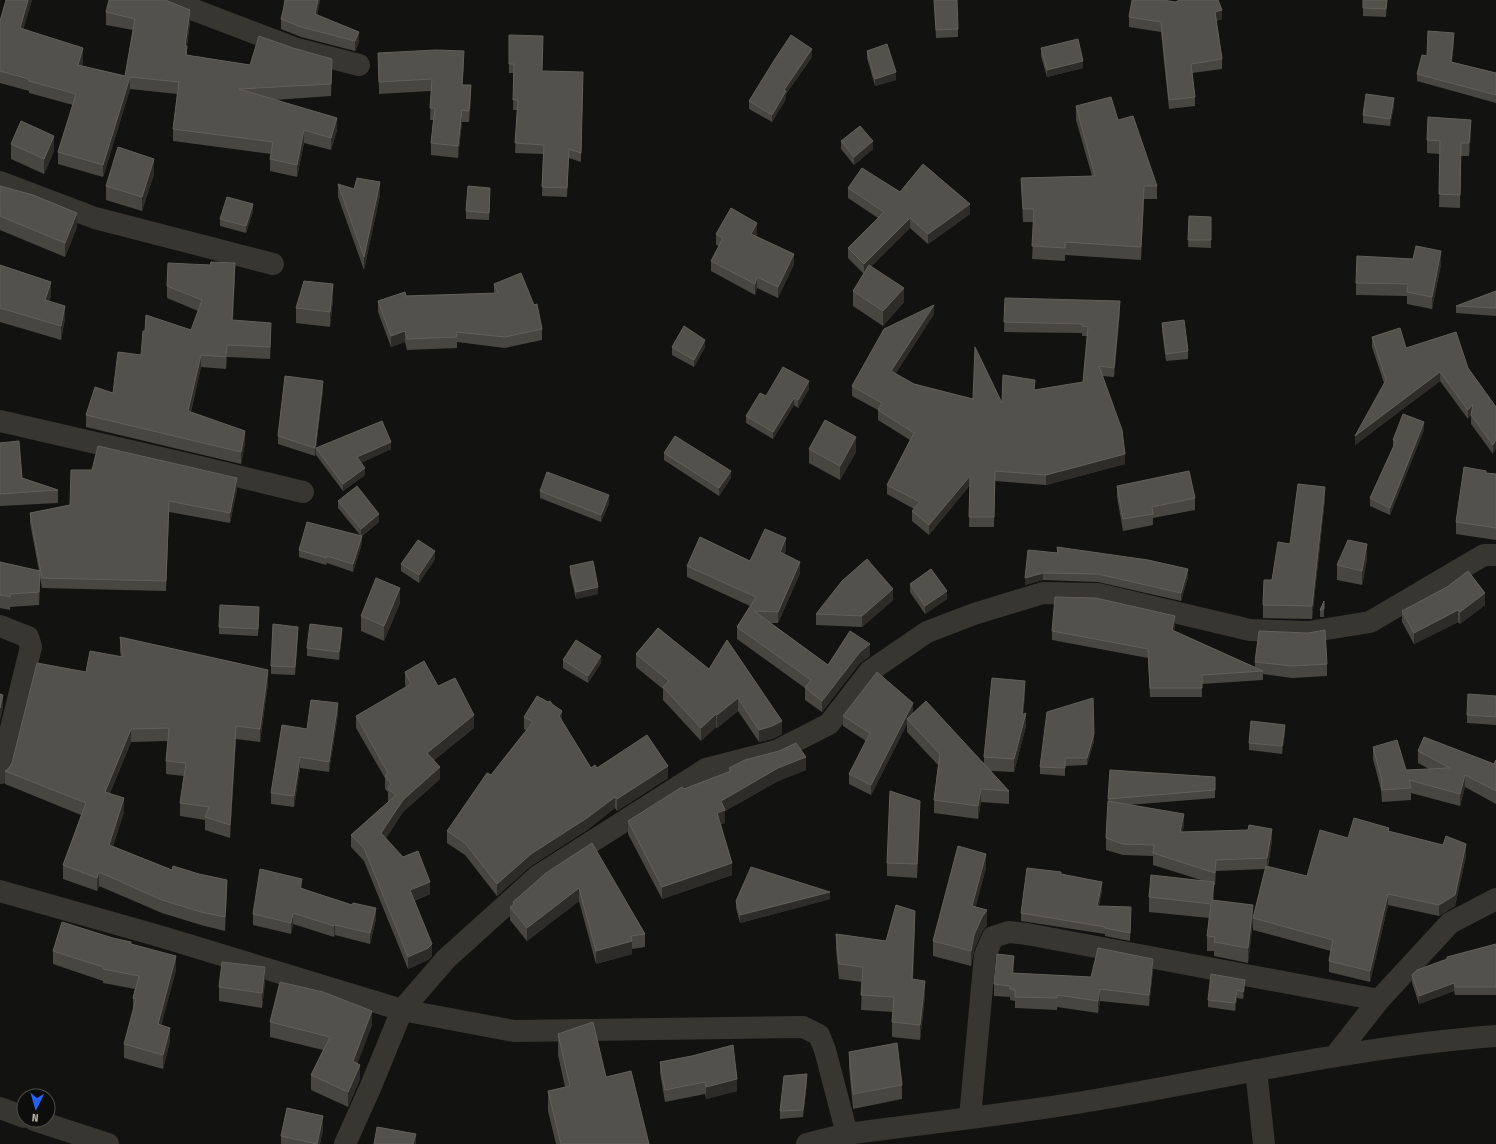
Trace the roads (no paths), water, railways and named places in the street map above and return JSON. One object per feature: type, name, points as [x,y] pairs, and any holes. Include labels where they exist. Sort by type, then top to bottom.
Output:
[{"type":"street","points":[[168,0],[297,49],[359,65]]},
{"type":"street","points":[[0,182],[95,218],[273,264]]},
{"type":"street","points":[[0,421],[303,492]]},
{"type":"street","points":[[345,1144],[371,1086],[402,1010],[446,959],[538,876],[706,769],[776,751],[829,724],[870,671],[927,632],[974,614],[1042,593],[1098,594],[1250,630],[1308,632],[1370,622],[1484,555],[1496,555]]},
{"type":"street","points":[[0,626],[28,637],[31,647],[0,773]]},
{"type":"street","points":[[0,891],[159,936],[402,1010],[514,1031],[803,1027],[819,1035],[825,1050],[847,1134]]},
{"type":"street","points":[[1335,1056],[1378,1000],[1450,923],[1496,900]]},
{"type":"street","points":[[970,1117],[985,955],[993,937],[1009,932],[1027,934],[1378,1000]]},
{"type":"street","points":[[807,1144],[847,1134],[1094,1100],[1335,1056],[1450,1040],[1496,1036]]},
{"type":"street","points":[[1256,1070],[1264,1144]]},
{"type":"street","points":[[0,1108],[16,1113]]},
{"type":"street","points":[[56,1127],[108,1144]]}]
